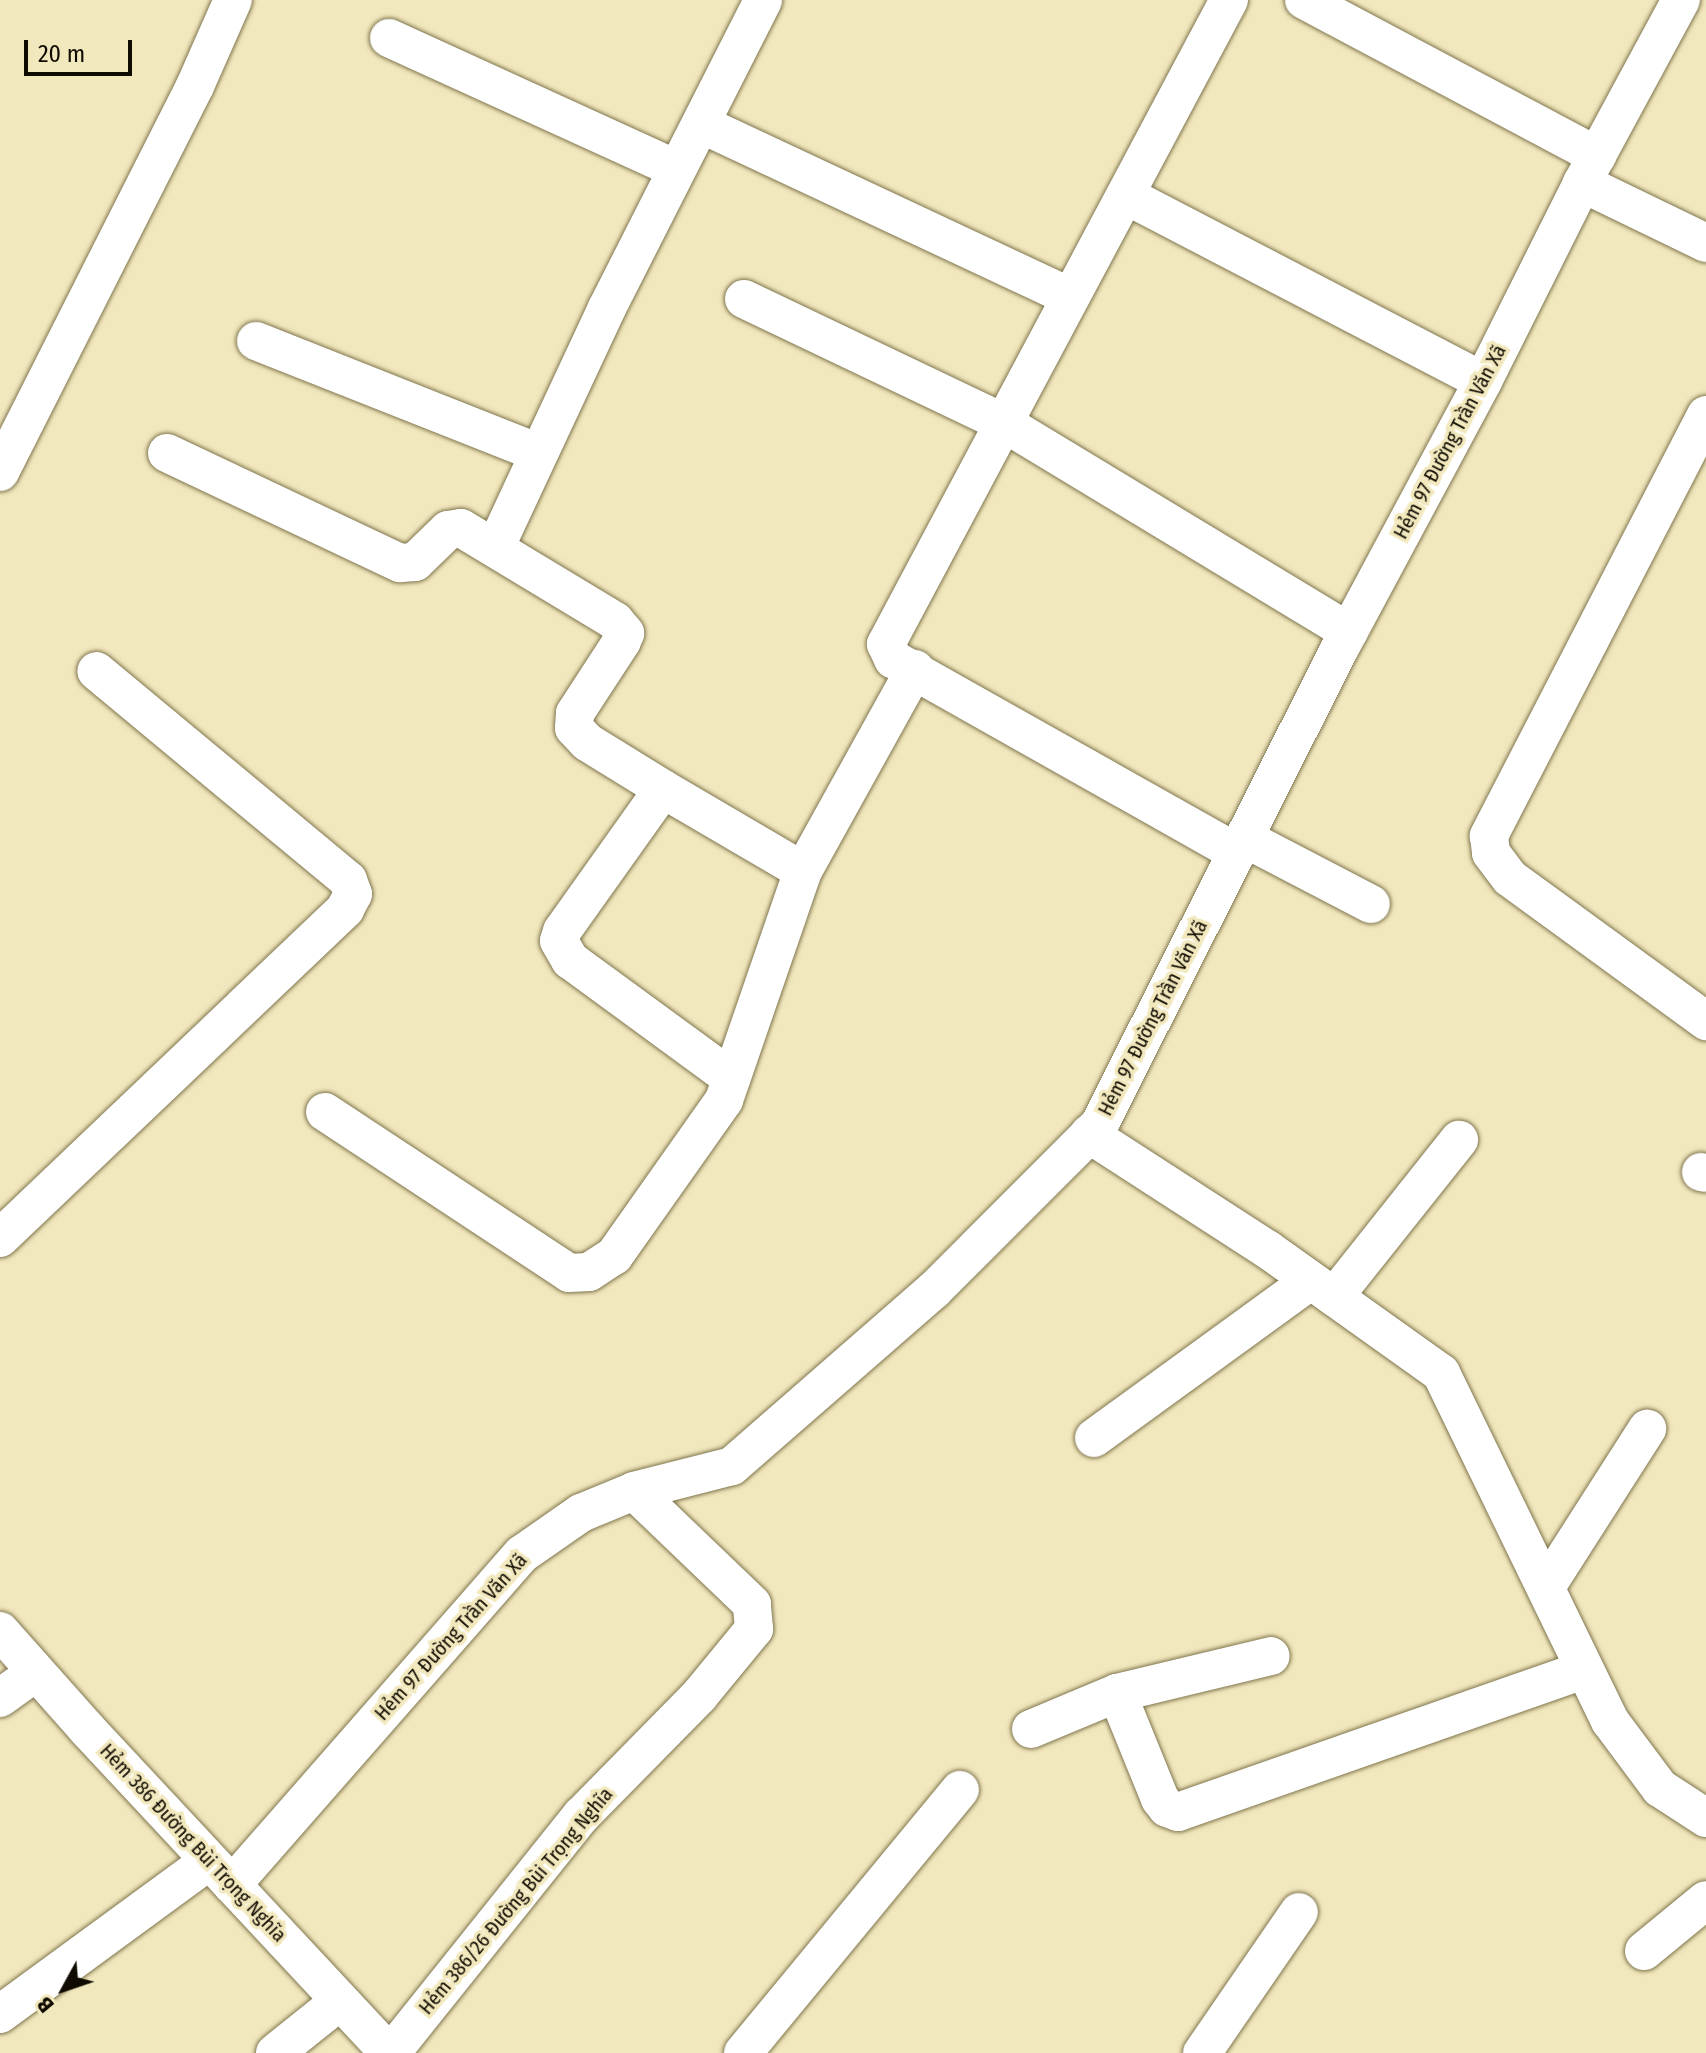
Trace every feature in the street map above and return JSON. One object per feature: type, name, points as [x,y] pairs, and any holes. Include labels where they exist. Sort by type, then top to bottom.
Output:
[{"type":"street","points":[[0,472],[195,86],[233,0]]},
{"type":"street","points":[[496,546],[677,169],[763,0]]},
{"type":"street","points":[[1229,0],[886,644],[893,659],[1241,845],[1371,904]]},
{"type":"street","points":[[1304,0],[1589,169],[1706,243]]},
{"type":"street","name":"Hẻm 97 Đường Trần Văn Xã","points":[[0,2014],[221,1873],[522,1554],[581,1513],[634,1491],[732,1466],[934,1290],[1099,1125],[1349,632],[1483,381],[1589,169],[1681,0]]},
{"type":"street","points":[[389,38],[677,169]]},
{"type":"street","points":[[701,124],[1070,297]]},
{"type":"street","points":[[1127,196],[1483,381]]},
{"type":"street","points":[[744,299],[1004,423],[1349,632]]},
{"type":"street","points":[[256,341],[539,453]]},
{"type":"street","points":[[1706,415],[1489,836],[1491,853],[1510,878],[1706,1021]]},
{"type":"street","points":[[167,453],[400,563],[415,562],[448,530],[461,528],[496,546],[615,621],[625,633],[575,713],[574,728],[587,742],[803,871]]},
{"type":"street","points":[[325,1112],[569,1273],[589,1272],[614,1256],[724,1100],[803,871],[915,669]]},
{"type":"street","points":[[0,1238],[345,909],[353,894],[348,880],[96,671]]},
{"type":"street","points":[[663,789],[562,931],[559,941],[570,960],[731,1078]]},
{"type":"street","points":[[1089,1134],[1322,1289],[1441,1373],[1610,1721],[1660,1788],[1706,1818]]},
{"type":"street","points":[[1094,1438],[1322,1289],[1459,1140]]},
{"type":"street","points":[[1546,1587],[1647,1429]]},
{"type":"street","name":"Hẻm 386/26 Đường Bùi Trọng Nghĩa","points":[[390,2053],[582,1815],[741,1649],[754,1629],[752,1604],[634,1491]]},
{"type":"street","name":"Hẻm 386 Đường Bùi Trọng Nghĩa","points":[[0,1631],[390,2053]]},
{"type":"street","points":[[1031,1729],[1117,1693],[1271,1656]]},
{"type":"street","points":[[1117,1693],[1160,1799],[1167,1808],[1178,1812],[1584,1670]]},
{"type":"street","points":[[0,1698],[36,1672]]},
{"type":"street","points":[[743,2053],[960,1790]]},
{"type":"street","points":[[1644,1951],[1706,1900]]},
{"type":"street","points":[[1202,2053],[1299,1912]]},
{"type":"street","points":[[275,2053],[340,2001]]}]
